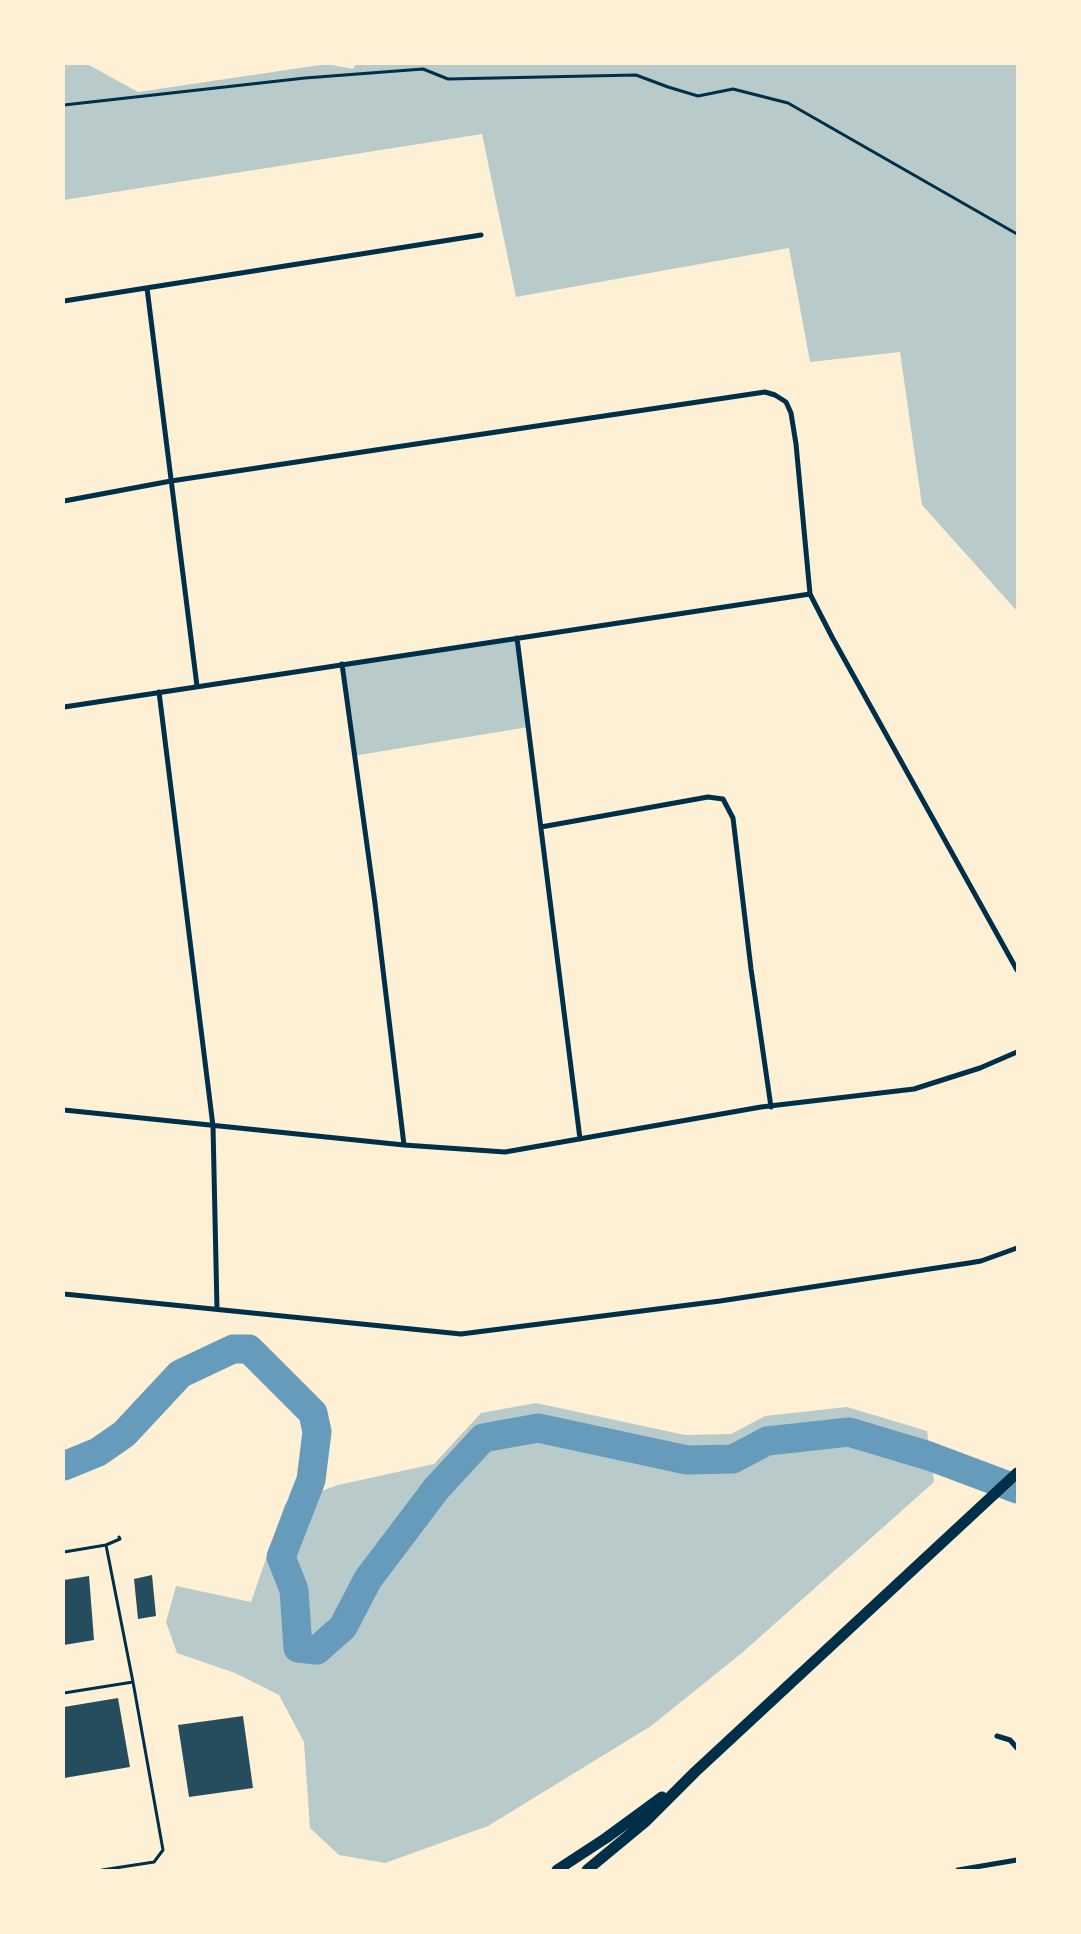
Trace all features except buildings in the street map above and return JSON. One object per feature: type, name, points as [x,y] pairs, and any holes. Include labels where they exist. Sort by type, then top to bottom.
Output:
[{"type":"main road","points":[[587,1870],[644,1822],[695,1772],[1017,1473]]},
{"type":"main road","points":[[557,1870],[606,1838],[695,1772]]},
{"type":"street","points":[[64,301],[481,234]]},
{"type":"street","points":[[147,288],[197,686]]},
{"type":"street","points":[[64,501],[171,481],[765,392],[775,395],[786,402],[791,413],[796,444],[810,594],[1017,970]]},
{"type":"street","points":[[64,707],[810,594]]},
{"type":"street","points":[[517,638],[580,1139]]},
{"type":"street","points":[[342,664],[375,903],[404,1145]]},
{"type":"street","points":[[159,692],[213,1126],[217,1309]]},
{"type":"street","points":[[541,827],[708,797],[723,800],[733,818],[751,969],[771,1107]]},
{"type":"street","points":[[64,1110],[404,1145],[504,1152],[771,1107],[914,1089],[980,1068],[1017,1052]]},
{"type":"street","points":[[64,1294],[461,1334],[720,1301],[960,1265],[981,1261],[1017,1248]]},
{"type":"street","points":[[997,1736],[1010,1740],[1017,1748]]},
{"type":"street","points":[[958,1870],[1017,1860]]},
{"type":"lane","points":[[64,1552],[106,1544],[120,1539],[119,1537]]},
{"type":"lane","points":[[102,1870],[154,1862],[163,1850],[106,1544]]},
{"type":"lane","points":[[64,1693],[133,1682]]},
{"type":"path","points":[[64,105],[305,78],[423,69],[448,79],[636,75],[698,96],[733,89],[788,103],[1017,234]]},
{"type":"shaded area","points":[[64,64],[87,64],[138,92],[327,64],[353,69],[356,64],[1017,64],[1017,611],[922,505],[900,352],[810,362],[789,248],[516,297],[482,134],[64,200]]},
{"type":"shaded area","points":[[517,638],[528,727],[353,756],[342,664]]},
{"type":"shaded area","points":[[536,1403],[685,1435],[731,1434],[765,1416],[847,1407],[927,1431],[934,1482],[743,1652],[651,1726],[488,1826],[385,1863],[339,1855],[310,1828],[304,1742],[279,1695],[235,1673],[177,1653],[166,1622],[176,1586],[251,1602],[285,1504],[338,1485],[434,1464],[481,1413]]},
{"type":"waterway","points":[[64,1466],[98,1452],[124,1434],[180,1374],[233,1349],[249,1349],[313,1413],[317,1432],[311,1480],[281,1557],[294,1590],[298,1648],[317,1650],[343,1627],[368,1579],[436,1489],[483,1438],[538,1428],[687,1460],[733,1459],[767,1441],[849,1432],[929,1456],[1017,1489]]}]
